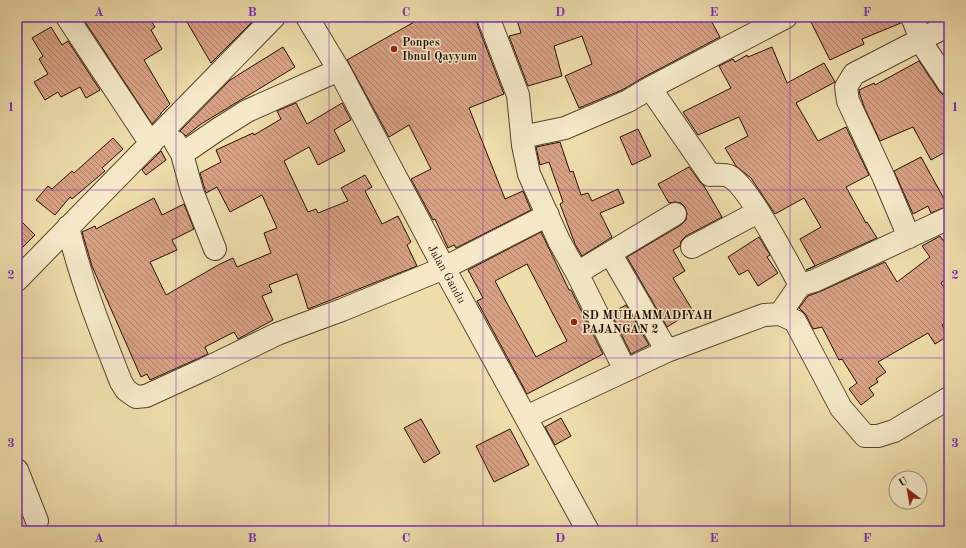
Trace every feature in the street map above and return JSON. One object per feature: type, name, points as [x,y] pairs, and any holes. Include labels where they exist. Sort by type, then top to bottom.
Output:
[{"type":"street","points":[[67,17],[151,144]]},
{"type":"street","points":[[17,280],[274,17]]},
{"type":"street","name":"Jalan Gandu","points":[[307,17],[338,70],[444,268],[588,531]]},
{"type":"street","points":[[488,17],[504,55],[518,95],[522,137],[529,174],[559,242],[577,273],[625,370]]},
{"type":"street","points":[[912,17],[925,48],[949,84]]},
{"type":"street","points":[[522,137],[565,128],[628,101],[784,18]]},
{"type":"street","points":[[909,237],[884,178],[848,101],[846,87],[854,74],[949,25]]},
{"type":"street","points":[[182,154],[247,111],[338,70]]},
{"type":"street","points":[[650,88],[710,175],[729,176],[742,186],[800,285]]},
{"type":"street","points":[[166,128],[182,154],[192,191],[215,249]]},
{"type":"street","points":[[692,247],[758,212]]},
{"type":"street","points":[[577,273],[675,214]]},
{"type":"street","points":[[68,228],[89,296],[120,382],[126,390],[136,397],[146,396],[205,370],[277,334],[342,310],[444,268],[548,215]]},
{"type":"street","points":[[780,314],[800,285],[814,281],[949,218]]},
{"type":"street","points":[[610,253],[667,351]]},
{"type":"street","points":[[526,417],[667,351],[764,315],[780,314],[796,321],[841,408],[865,436],[878,436],[894,431],[949,398]]},
{"type":"street","points":[[17,470],[37,521]]},
{"type":"building","points":[[82,17],[149,17],[155,27],[151,30],[162,49],[144,60],[170,104],[152,124]]},
{"type":"building","points":[[184,17],[257,17],[211,63]]},
{"type":"building","points":[[423,17],[476,17],[476,21],[504,94],[469,108],[505,199],[523,191],[531,210],[456,248],[454,245],[448,248],[435,219],[433,220],[411,179],[431,169],[409,125],[389,137],[347,60]]},
{"type":"building","points":[[516,17],[709,17],[720,37],[622,90],[579,108],[565,76],[592,64],[582,36],[554,46],[562,76],[528,86],[509,36],[521,33]]},
{"type":"building","points":[[821,17],[851,17],[853,21],[863,17],[900,17],[901,23],[862,39],[864,44],[830,60],[811,22]]},
{"type":"building","points":[[51,27],[62,45],[68,41],[100,90],[86,98],[80,87],[61,97],[58,92],[45,100],[34,82],[48,74],[39,59],[43,56],[32,38]]},
{"type":"building","points":[[283,47],[295,67],[201,124],[186,136],[180,131],[230,80]]},
{"type":"building","points":[[772,47],[787,83],[824,63],[835,82],[796,103],[818,141],[846,127],[869,175],[846,187],[866,223],[867,222],[877,238],[815,266],[800,239],[821,227],[804,198],[775,214],[751,178],[736,166],[725,148],[748,136],[739,117],[698,135],[683,112],[731,88],[719,66],[733,59],[735,62],[747,55],[748,57]]},
{"type":"building","points":[[919,61],[939,91],[943,95],[949,96],[949,150],[931,160],[913,127],[880,141],[865,109],[859,90],[874,83],[875,85]]},
{"type":"building","points":[[296,103],[307,124],[342,103],[351,120],[334,130],[345,151],[318,165],[309,147],[284,161],[308,212],[316,209],[318,213],[348,201],[341,188],[365,175],[372,187],[365,191],[382,224],[398,216],[411,242],[407,245],[417,266],[308,309],[297,274],[269,285],[272,292],[262,296],[273,320],[238,339],[234,332],[205,347],[208,354],[150,380],[147,374],[141,377],[92,266],[82,232],[95,226],[96,229],[154,198],[162,215],[184,204],[194,229],[172,240],[177,250],[150,262],[166,295],[233,258],[237,267],[271,253],[264,233],[277,228],[262,195],[230,212],[217,187],[206,193],[200,173],[221,162],[216,150],[253,133],[254,135],[281,119],[277,111]]},
{"type":"building","points":[[638,129],[651,156],[632,165],[620,137]]},
{"type":"building","points":[[113,138],[123,149],[102,168],[105,171],[72,199],[70,197],[55,215],[36,200],[48,186],[52,189],[72,171],[74,173]]},
{"type":"building","points":[[560,142],[570,172],[573,171],[581,195],[588,193],[592,201],[618,189],[624,203],[600,213],[612,237],[582,256],[575,244],[560,204],[563,202],[549,162],[540,165],[536,147]]},
{"type":"building","points":[[161,151],[166,160],[146,175],[142,170]]},
{"type":"building","points":[[921,157],[948,206],[931,213],[928,206],[913,214],[894,171]]},
{"type":"building","points":[[689,167],[704,186],[722,217],[686,236],[681,241],[680,246],[673,250],[685,271],[673,278],[693,311],[667,327],[627,257],[681,225],[686,220],[687,213],[685,207],[681,203],[669,203],[658,184]]},
{"type":"building","points":[[17,217],[35,235],[17,253]]},
{"type":"building","name":"SD MUHAMMADIYAH PAJANGAN 2","points":[[541,232],[569,290],[571,290],[603,354],[527,394],[477,301],[483,298],[468,270]],"holes":[[[527,264],[567,341],[536,357],[495,281]]]},
{"type":"building","points":[[940,236],[949,248],[949,276],[941,283],[949,295],[949,320],[942,325],[948,336],[935,344],[928,333],[878,362],[886,372],[876,379],[878,382],[869,388],[874,395],[861,405],[849,389],[857,383],[842,359],[839,360],[822,327],[813,329],[806,315],[799,308],[808,296],[885,262],[897,282],[930,257],[922,246]]},
{"type":"building","points":[[759,237],[770,255],[767,257],[778,273],[758,286],[748,270],[739,275],[728,257]]},
{"type":"building","points":[[626,305],[649,345],[631,354],[611,313]]},
{"type":"building","points":[[561,418],[571,436],[555,445],[545,427]]},
{"type":"building","points":[[421,419],[440,453],[424,463],[404,428]]},
{"type":"building","points":[[510,429],[529,465],[494,482],[476,446]]},
{"type":"place","name":"Ponpes Ibnul Qayyum","points":[[394,49]]},
{"type":"place","name":"SD MUHAMMADIYAH PAJANGAN 2","points":[[574,322]]}]
